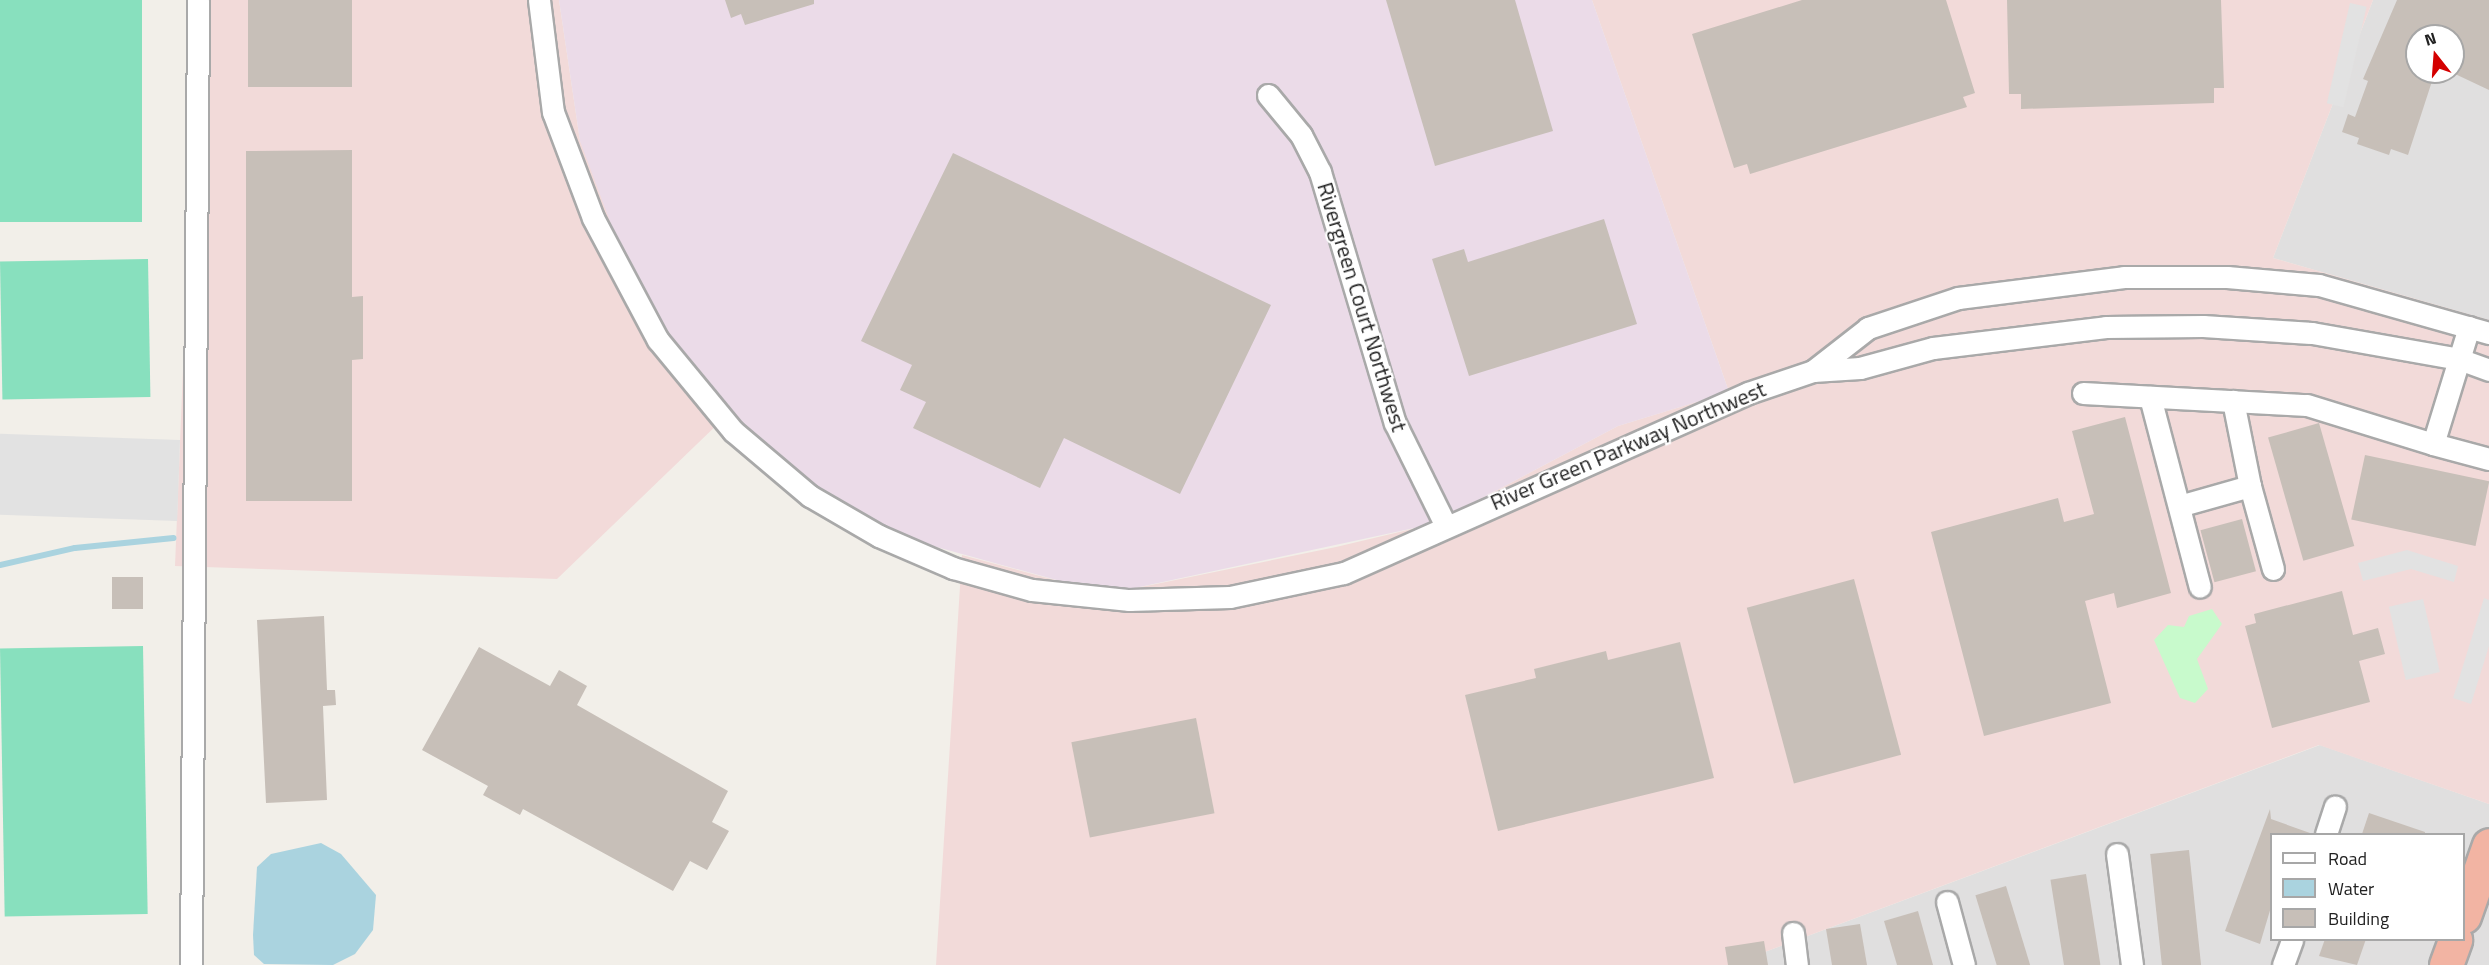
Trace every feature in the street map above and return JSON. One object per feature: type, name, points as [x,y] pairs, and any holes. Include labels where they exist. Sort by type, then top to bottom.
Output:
[{"type":"highway","points":[[2465,911],[2489,845]]},
{"type":"highway","points":[[2446,965],[2454,941]]},
{"type":"street","points":[[191,965],[198,0]]},
{"type":"street","name":"River Green Parkway Northwest","points":[[539,0],[553,112],[593,218],[658,340],[733,430],[810,496],[879,536],[953,568],[1032,590],[1129,600],[1230,597],[1344,573],[1445,524],[1813,371],[1868,328],[1958,298],[2124,277],[2227,277],[2319,285],[2479,330]]},
{"type":"street","name":"Rivergreen Court Northwest","points":[[1268,95],[1301,135],[1320,172],[1395,423],[1445,524]]},
{"type":"street","name":"River Green Parkway Northwest","points":[[1813,371],[1860,368],[1933,348],[2127,327],[2312,333],[2459,359],[2489,370]]},
{"type":"street","points":[[2433,444],[2459,359],[2479,330]]},
{"type":"street","points":[[2083,393],[2307,405],[2489,459]]},
{"type":"street","points":[[2150,397],[2200,587]]},
{"type":"street","points":[[2233,401],[2250,486],[2273,569]]},
{"type":"street","points":[[2179,506],[2250,486]]},
{"type":"street","points":[[2326,833],[2336,806]]},
{"type":"street","points":[[2117,854],[2132,965]]},
{"type":"street","points":[[1947,902],[1964,965]]},
{"type":"street","points":[[1793,933],[1797,965]]},
{"type":"street","points":[[2283,965],[2291,941]]},
{"type":"shaded area","points":[[198,0],[559,0],[580,141],[724,418],[557,579],[175,566]]},
{"type":"shaded area","points":[[559,0],[1592,0],[1729,392],[1618,426],[1433,524],[1107,594],[879,531],[803,501],[646,318],[580,141]]},
{"type":"shaded area","points":[[1592,0],[2373,0],[2273,258],[2489,320],[2489,804],[2319,745],[1730,965],[936,965],[962,555],[1107,594],[1336,547],[1433,524],[1618,426],[1729,392]]},
{"type":"shaded area","points":[[2373,0],[2489,0],[2489,320],[2273,258]]},
{"type":"shaded area","points":[[2350,3],[2367,7],[2343,107],[2327,103]]},
{"type":"shaded area","points":[[0,434],[180,440],[177,521],[0,515]]},
{"type":"shaded area","points":[[2407,550],[2458,566],[2454,582],[2411,569],[2363,581],[2358,563]]},
{"type":"shaded area","points":[[2484,598],[2489,600],[2489,646],[2471,704],[2453,698]]},
{"type":"shaded area","points":[[2423,599],[2440,672],[2406,680],[2389,607]]},
{"type":"shaded area","points":[[2320,745],[2489,804],[2489,965],[1730,965]]},
{"type":"green space","points":[[0,0],[142,0],[142,222],[0,222]]},
{"type":"green space","points":[[148,259],[150,397],[2,400],[0,262]]},
{"type":"green space","points":[[2212,609],[2222,624],[2197,659],[2208,689],[2195,703],[2180,698],[2154,640],[2168,625],[2184,627],[2189,616]]},
{"type":"green space","points":[[143,646],[148,914],[5,916],[0,648]]},
{"type":"water","points":[[321,843],[341,854],[376,895],[373,930],[355,954],[333,965],[264,964],[254,955],[257,867],[271,854]]},
{"type":"building","points":[[248,0],[352,0],[352,87],[248,87]]},
{"type":"building","points":[[725,0],[814,0],[814,4],[745,25],[741,14],[731,18]]},
{"type":"building","points":[[1386,0],[1515,0],[1553,131],[1435,166]]},
{"type":"building","points":[[1802,0],[1946,0],[1975,93],[1963,97],[1967,107],[1750,174],[1747,164],[1734,168],[1692,34]]},
{"type":"building","points":[[2007,0],[2221,0],[2224,88],[2214,88],[2214,103],[2021,109],[2021,94],[2009,94]]},
{"type":"building","points":[[2397,0],[2489,0],[2489,90],[2465,79],[2465,24],[2405,24],[2405,84],[2431,84],[2408,155],[2391,149],[2389,155],[2357,144],[2359,138],[2342,132],[2348,114],[2355,117],[2368,81],[2363,79]]},
{"type":"building","points":[[352,150],[352,297],[363,296],[363,359],[352,360],[352,501],[246,501],[246,151]]},
{"type":"building","points":[[953,153],[1271,305],[1180,494],[1064,438],[1040,488],[913,428],[926,402],[900,390],[912,365],[861,341]]},
{"type":"building","points":[[1604,219],[1637,324],[1469,376],[1432,259],[1464,249],[1468,262]]},
{"type":"building","points":[[2125,417],[2171,593],[2117,608],[2114,593],[2085,601],[2111,703],[1984,736],[1931,532],[2058,498],[2064,522],[2094,514],[2072,431]]},
{"type":"building","points":[[2319,423],[2354,546],[2303,561],[2268,438]]},
{"type":"building","points":[[2365,455],[2489,481],[2476,546],[2351,520]]},
{"type":"building","points":[[2242,519],[2256,571],[2214,582],[2200,530]]},
{"type":"building","points":[[112,577],[143,577],[143,609],[112,609]]},
{"type":"building","points":[[1854,579],[1901,755],[1794,784],[1747,608]]},
{"type":"building","points":[[2342,591],[2353,635],[2378,628],[2385,654],[2359,661],[2370,702],[2272,728],[2245,626],[2256,623],[2254,614]]},
{"type":"building","points":[[324,616],[327,690],[335,690],[336,705],[323,706],[327,800],[266,803],[257,620]]},
{"type":"building","points":[[1680,642],[1714,778],[1498,831],[1465,695],[1536,678],[1534,669],[1606,651],[1608,660]]},
{"type":"building","points":[[479,647],[550,686],[559,670],[587,686],[577,705],[728,791],[712,822],[729,831],[707,870],[690,861],[673,891],[523,809],[520,815],[483,795],[488,786],[422,750]]},
{"type":"building","points":[[1196,718],[1215,813],[1090,837],[1071,742]]},
{"type":"building","points":[[2270,809],[2271,819],[2310,833],[2270,833],[2270,910],[2260,944],[2225,931]]},
{"type":"building","points":[[2369,813],[2425,832],[2425,833],[2362,833]]},
{"type":"building","points":[[2189,850],[2201,965],[2162,965],[2150,854]]},
{"type":"building","points":[[2086,874],[2100,965],[2064,965],[2050,880]]},
{"type":"building","points":[[2006,886],[2030,965],[1997,965],[1975,895]]},
{"type":"building","points":[[1918,911],[1933,965],[1897,965],[1884,921]]},
{"type":"building","points":[[1860,924],[1867,965],[1832,965],[1826,929]]},
{"type":"building","points":[[1764,941],[1768,965],[1728,965],[1725,947]]},
{"type":"building","points":[[2324,941],[2365,941],[2357,965],[2319,956]]},
{"type":"waterway","points":[[0,565],[75,548],[173,538]]}]
